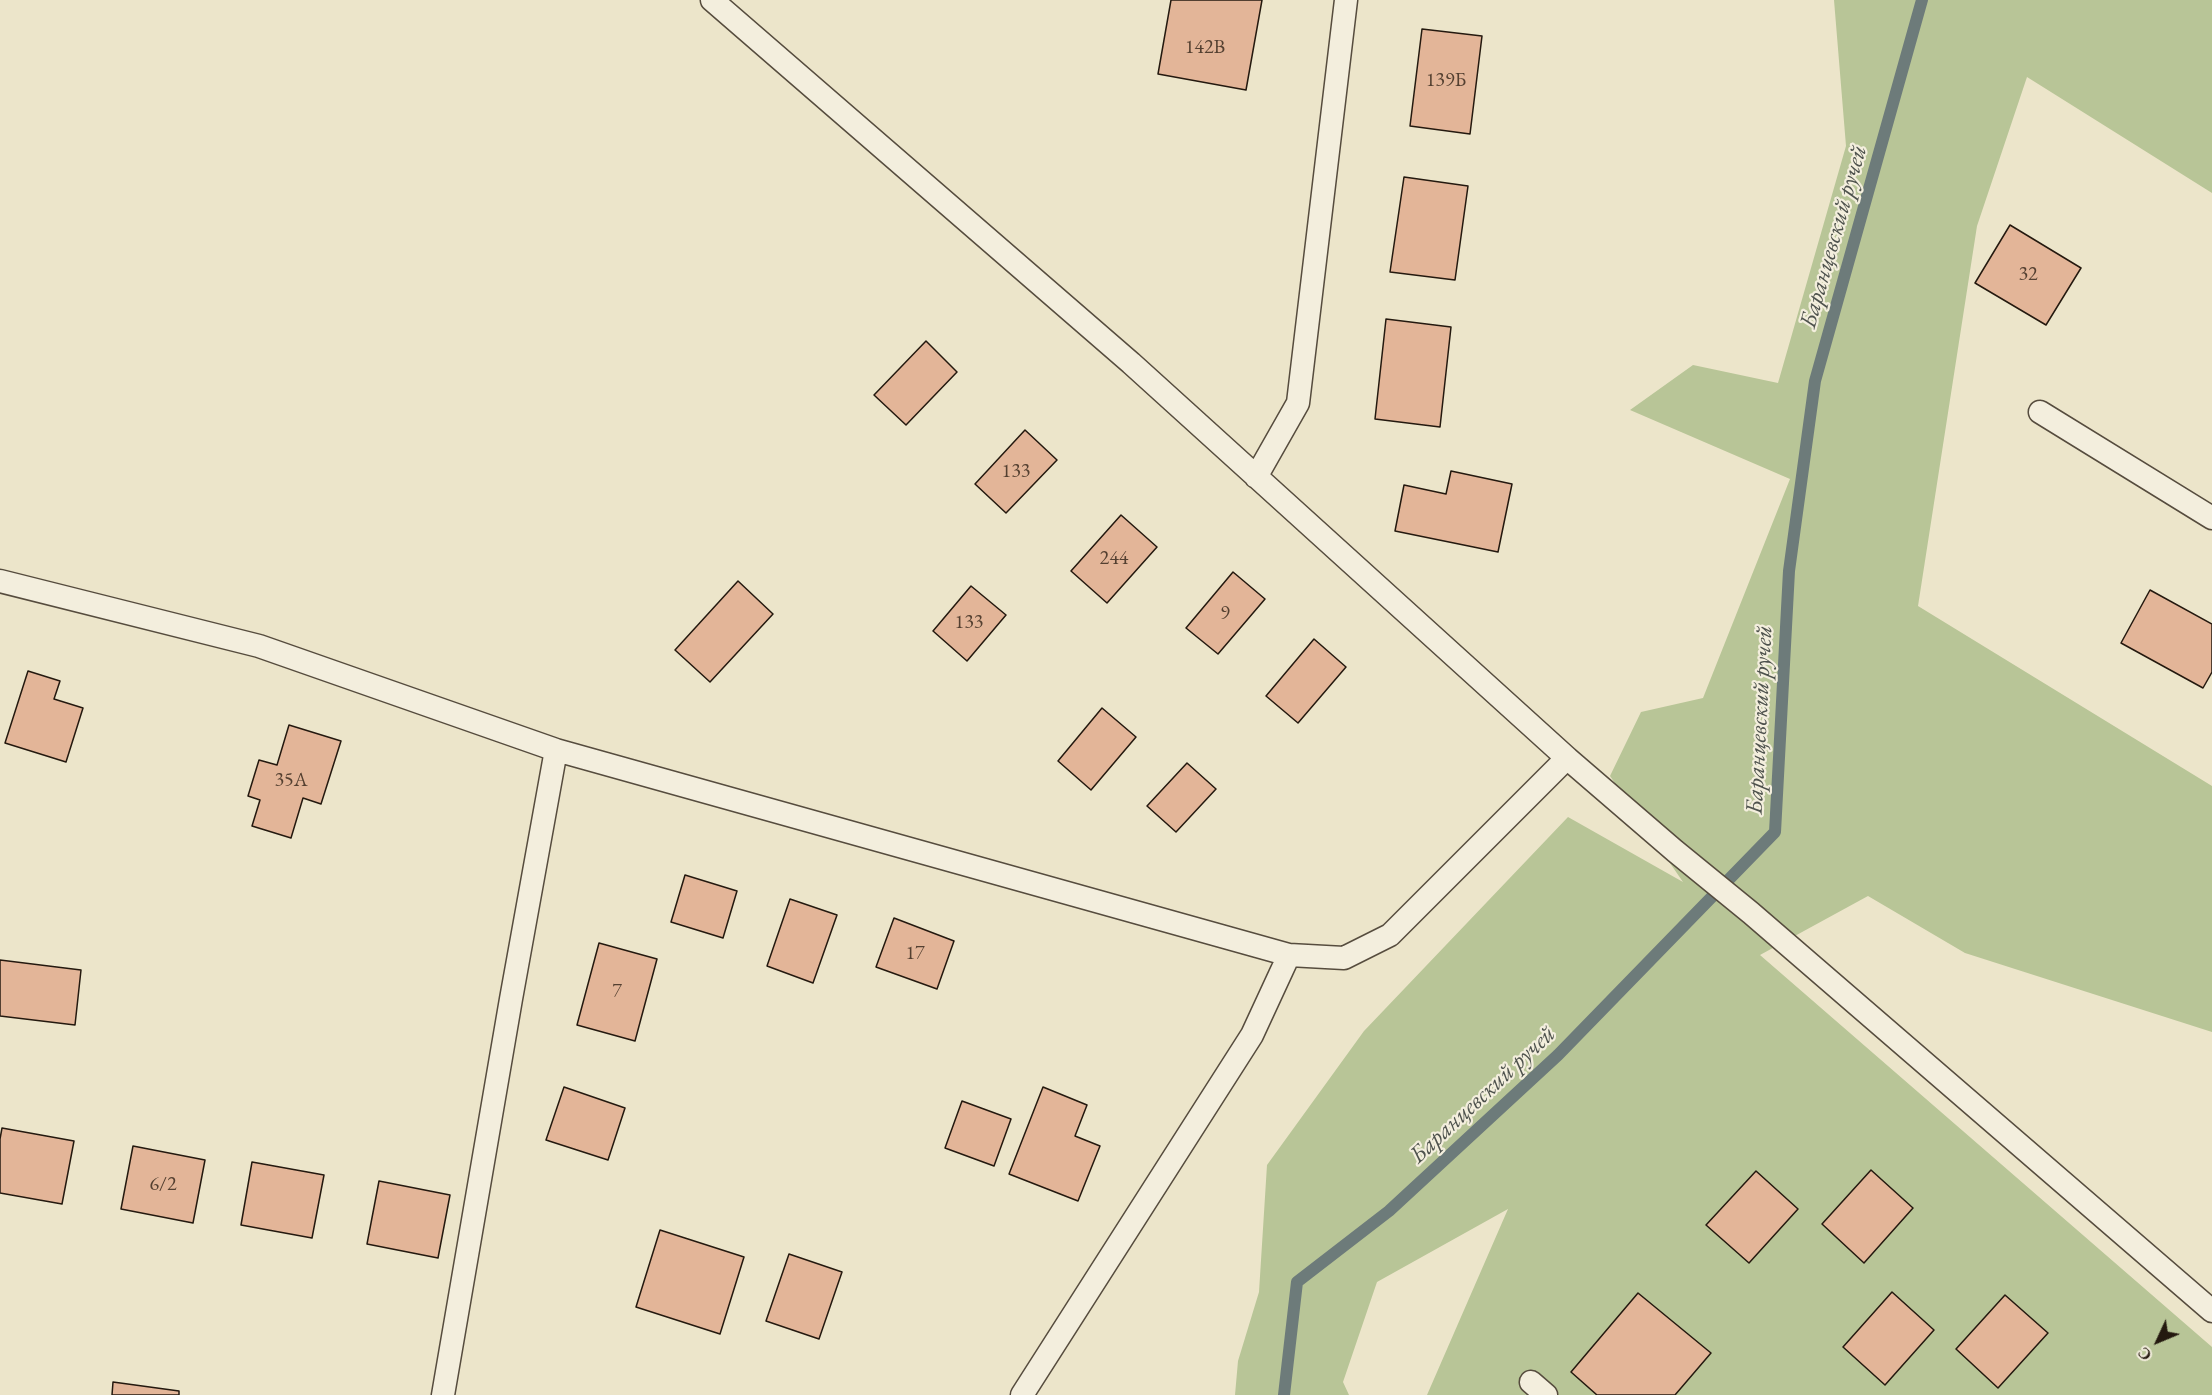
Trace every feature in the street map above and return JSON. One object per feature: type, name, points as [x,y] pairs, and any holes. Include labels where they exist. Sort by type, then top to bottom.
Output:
[{"type":"lane","points":[[712,0],[1114,347],[1567,758],[2212,1311]]},
{"type":"lane","points":[[1256,477],[1298,403],[1346,0]]},
{"type":"lane","points":[[2040,412],[2212,518]]},
{"type":"lane","points":[[0,581],[259,646],[556,750],[1289,955],[1344,958],[1390,935],[1567,758]]},
{"type":"lane","points":[[443,1395],[556,750]]},
{"type":"lane","points":[[1022,1395],[1252,1035],[1289,955]]},
{"type":"green space","points":[[1834,0],[2212,0],[2212,193],[2027,77],[1977,226],[1918,606],[2212,786],[2212,1032],[1965,953],[1868,896],[1760,955],[2212,1347],[2212,1395],[1427,1395],[1508,1209],[1377,1282],[1343,1382],[1349,1395],[1235,1395],[1238,1361],[1259,1292],[1267,1165],[1364,1031],[1568,817],[1683,882],[1610,776],[1641,712],[1703,698],[1790,479],[1630,410],[1693,365],[1778,383],[1846,146]]},
{"type":"building","points":[[1171,0],[1262,0],[1246,90],[1158,74]]},
{"type":"building","points":[[1422,29],[1482,36],[1470,134],[1410,126]]},
{"type":"building","points":[[1404,177],[1468,186],[1455,280],[1390,272]]},
{"type":"building","points":[[2010,225],[2081,268],[2046,325],[1975,283]]},
{"type":"building","points":[[1386,319],[1451,327],[1440,427],[1375,419]]},
{"type":"building","points":[[926,341],[957,372],[906,425],[874,395]]},
{"type":"building","points":[[1025,430],[1057,460],[1006,513],[975,484]]},
{"type":"building","points":[[1451,471],[1512,484],[1498,552],[1395,531],[1404,485],[1446,494]]},
{"type":"building","points":[[1121,515],[1157,547],[1107,603],[1071,571]]},
{"type":"building","points":[[1233,572],[1265,599],[1218,654],[1186,628]]},
{"type":"building","points":[[738,581],[773,614],[710,682],[675,650]]},
{"type":"building","points":[[971,586],[1006,615],[967,661],[933,631]]},
{"type":"building","points":[[2150,590],[2212,624],[2212,672],[2203,688],[2121,643]]},
{"type":"building","points":[[1314,639],[1346,667],[1298,723],[1266,696]]},
{"type":"building","points":[[28,671],[60,681],[54,699],[83,708],[66,762],[5,743]]},
{"type":"building","points":[[1102,708],[1136,737],[1091,790],[1058,761]]},
{"type":"building","points":[[289,725],[341,741],[321,804],[303,798],[291,838],[252,826],[260,800],[248,796],[259,760],[277,765]]},
{"type":"building","points":[[1187,763],[1216,789],[1176,832],[1147,806]]},
{"type":"building","points":[[685,875],[737,891],[723,938],[671,922]]},
{"type":"building","points":[[790,899],[837,915],[813,983],[767,966]]},
{"type":"building","points":[[894,918],[954,941],[937,989],[876,967]]},
{"type":"building","points":[[599,943],[657,959],[635,1041],[577,1025]]},
{"type":"building","points":[[0,960],[81,970],[75,1025],[0,1016]]},
{"type":"building","points":[[564,1087],[625,1108],[608,1160],[546,1140]]},
{"type":"building","points":[[1043,1087],[1087,1105],[1075,1136],[1100,1146],[1078,1201],[1009,1174]]},
{"type":"building","points":[[962,1101],[1011,1119],[994,1166],[945,1148]]},
{"type":"building","points":[[2,1128],[74,1141],[62,1204],[0,1193]]},
{"type":"building","points":[[133,1146],[205,1160],[193,1223],[121,1209]]},
{"type":"building","points":[[252,1162],[324,1175],[312,1238],[241,1225]]},
{"type":"building","points":[[1871,1170],[1913,1208],[1864,1263],[1822,1224]]},
{"type":"building","points":[[1756,1171],[1798,1209],[1749,1263],[1706,1225]]},
{"type":"building","points":[[379,1181],[450,1195],[438,1258],[367,1244]]},
{"type":"building","points":[[660,1230],[744,1257],[720,1334],[636,1307]]},
{"type":"building","points":[[789,1254],[842,1272],[819,1339],[766,1321]]},
{"type":"building","points":[[1892,1292],[1934,1330],[1885,1385],[1843,1347]]},
{"type":"building","points":[[1638,1293],[1711,1353],[1675,1395],[1597,1395],[1571,1372]]},
{"type":"building","points":[[2005,1295],[2048,1333],[1998,1388],[1956,1349]]},
{"type":"building","points":[[113,1382],[179,1391],[179,1395],[112,1395]]},
{"type":"waterway","name":"Баранцевский ручей","points":[[1284,1395],[1297,1282],[1389,1211],[1558,1055],[1775,832],[1789,571],[1815,381],[1922,0]]}]
